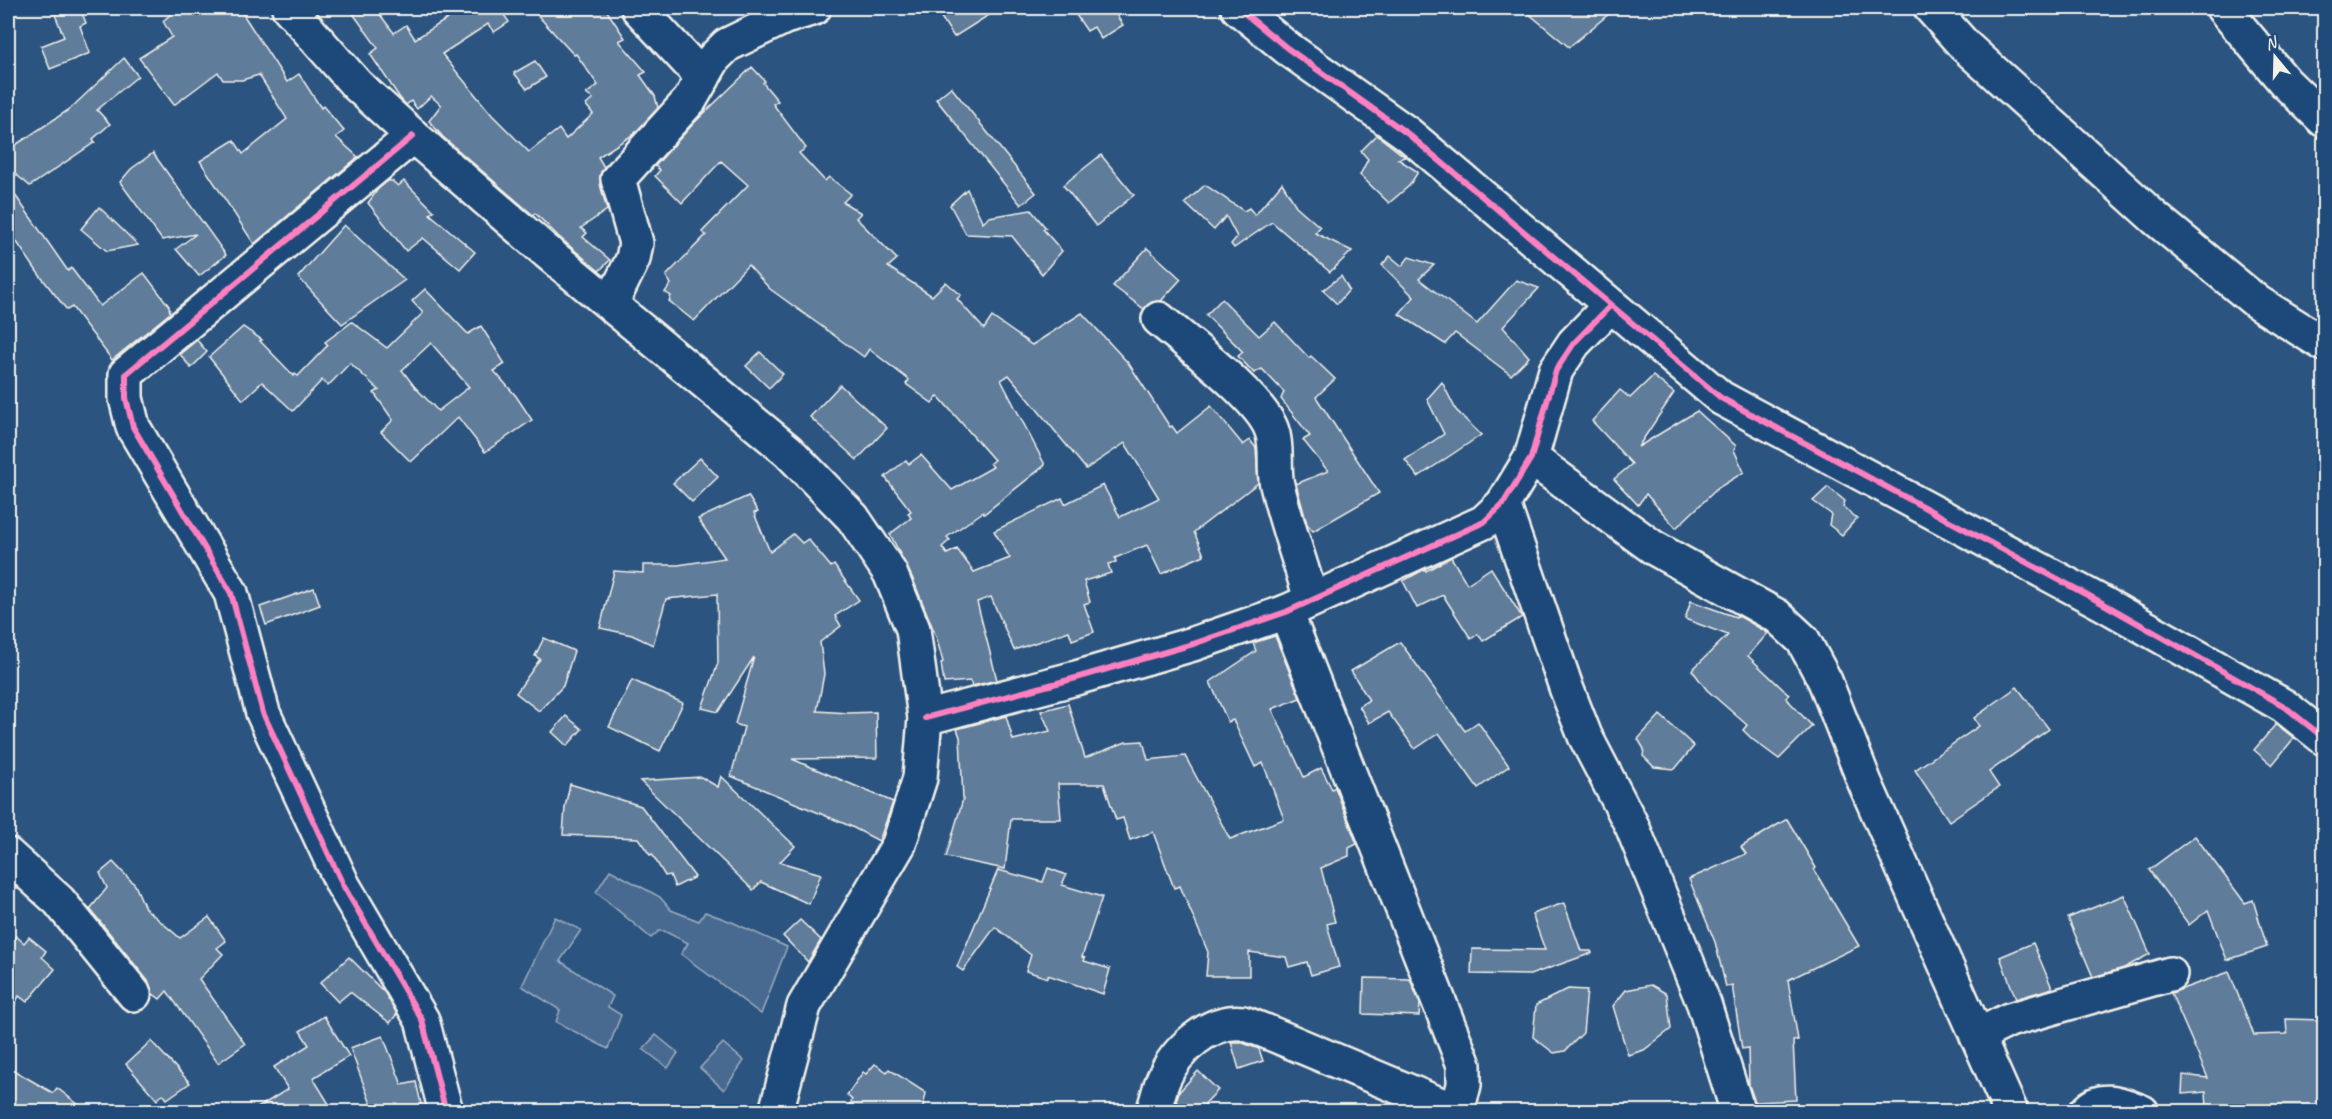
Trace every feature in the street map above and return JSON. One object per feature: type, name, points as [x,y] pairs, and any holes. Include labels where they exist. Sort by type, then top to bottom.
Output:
[{"type":"street","points":[[289,8],[357,84],[413,136],[610,304],[788,451],[853,518],[890,573],[913,629],[925,718],[920,778],[898,844],[804,1006],[776,1112]]},
{"type":"street","points":[[638,8],[703,78]]},
{"type":"street","points":[[610,304],[633,259],[636,243],[618,179],[690,100],[714,58],[727,45],[785,17],[814,8]]},
{"type":"street","points":[[1238,8],[1287,48],[1408,134],[1721,398],[2114,610],[2284,706],[2325,738]]},
{"type":"street","points":[[1932,8],[1965,46],[2155,218],[2257,302],[2325,344]]},
{"type":"street","points":[[2223,8],[2285,82],[2325,120]]},
{"type":"street","points":[[413,136],[126,375],[126,398],[133,427],[231,593],[263,712],[343,885],[422,1020],[446,1112]]},
{"type":"street","points":[[925,718],[1193,644],[1298,605],[1484,522],[1503,504],[1531,458],[1556,370],[1574,343],[1610,306]]},
{"type":"street","points":[[1153,1112],[1163,1079],[1181,1052],[1206,1031],[1229,1023],[1244,1023],[1265,1031],[1458,1111],[1464,1085],[1464,1065],[1298,605],[1276,483],[1276,455],[1272,430],[1258,408],[1229,379],[1159,319]]},
{"type":"street","points":[[1531,458],[1654,548],[1777,616],[1803,640],[1825,681],[1865,783],[2011,1112]]},
{"type":"street","points":[[1503,504],[1567,690],[1585,736],[1632,826],[1704,1004],[1738,1112]]},
{"type":"street","points":[[8,855],[59,901],[134,994]]},
{"type":"street","points":[[1977,1036],[2009,1020],[2170,974]]},
{"type":"street","points":[[2086,1112],[2092,1105],[2109,1101],[2142,1112]]},
{"type":"shaded area","points":[[610,870],[660,897],[671,910],[699,921],[705,912],[787,947],[761,1014],[681,954],[688,943],[664,931],[659,931],[651,938],[596,892]]},
{"type":"shaded area","points":[[555,917],[581,930],[560,961],[613,996],[608,1007],[621,1015],[608,1049],[556,1022],[560,1010],[522,986]]},
{"type":"shaded area","points":[[656,1035],[678,1053],[668,1068],[643,1049]]},
{"type":"shaded area","points":[[723,1043],[744,1061],[724,1090],[700,1068]]},
{"type":"building","points":[[64,8],[80,8],[86,23],[80,26],[90,53],[50,69],[41,46],[64,37],[54,12]]},
{"type":"building","points":[[178,8],[239,8],[287,82],[299,74],[321,108],[323,106],[344,131],[336,137],[358,157],[254,244],[200,161],[234,140],[243,154],[287,119],[259,75],[242,80],[223,80],[218,72],[174,105],[139,58],[172,37],[163,21]]},
{"type":"building","points":[[349,8],[375,8],[394,33],[406,25],[415,39],[465,8],[515,8],[504,15],[509,22],[494,32],[488,24],[442,54],[492,115],[529,152],[559,129],[566,139],[593,114],[586,105],[593,99],[586,94],[598,85],[576,54],[574,55],[531,8],[605,8],[625,38],[619,41],[646,72],[640,75],[655,96],[658,108],[634,134],[598,157],[604,167],[600,175],[600,184],[607,210],[581,228],[587,233],[583,237],[610,260],[599,271],[535,213],[533,215],[443,137],[429,121],[441,105],[431,96],[417,109],[411,101],[406,105],[370,54],[378,48]]},
{"type":"building","points":[[935,8],[1000,8],[954,37]]},
{"type":"building","points":[[1083,8],[1125,8],[1115,13],[1123,25],[1101,39],[1094,27],[1087,31],[1076,15],[1084,10]]},
{"type":"building","points":[[1522,8],[1616,8],[1569,47]]},
{"type":"building","points":[[124,58],[138,76],[97,110],[110,124],[93,139],[95,142],[30,186],[8,168],[8,150],[70,109]]},
{"type":"building","points":[[535,61],[546,77],[527,89],[514,73]]},
{"type":"building","points":[[752,67],[765,81],[763,83],[778,101],[773,104],[806,148],[799,153],[825,181],[829,177],[851,194],[843,202],[861,213],[856,218],[897,259],[888,267],[932,296],[946,282],[961,295],[957,299],[984,329],[992,317],[1032,345],[1082,313],[1129,364],[1170,427],[1172,426],[1177,433],[1211,406],[1243,445],[1250,440],[1256,448],[1258,483],[1194,532],[1204,555],[1161,574],[1147,545],[1115,558],[1116,562],[1108,564],[1111,573],[1084,581],[1090,602],[1084,604],[1094,632],[1072,640],[1069,631],[1014,650],[991,597],[977,602],[997,680],[972,686],[970,681],[944,683],[941,663],[943,662],[936,636],[912,577],[890,534],[911,518],[908,513],[911,511],[885,477],[906,460],[909,464],[921,455],[952,490],[993,467],[990,463],[994,460],[938,396],[932,403],[906,384],[909,380],[869,349],[864,357],[770,289],[748,265],[694,321],[669,301],[671,296],[665,292],[671,284],[666,276],[706,235],[702,232],[748,185],[721,161],[682,203],[655,176],[660,170],[655,166],[694,123]],"holes":[[[1009,375],[1086,469],[1125,443],[1159,498],[1120,517],[1103,485],[1065,504],[1062,498],[994,531],[1010,558],[974,572],[957,549],[947,554],[942,547],[950,540],[947,537],[983,512],[984,514],[1045,465],[1001,380]]]},
{"type":"building","points":[[951,87],[1036,193],[1021,205],[936,99]]},
{"type":"building","points":[[1377,135],[1405,157],[1398,159],[1418,172],[1409,186],[1389,203],[1360,175],[1368,159],[1361,151]]},
{"type":"building","points":[[153,153],[226,255],[199,276],[176,249],[196,234],[162,240],[120,182],[131,169]]},
{"type":"building","points":[[1101,155],[1134,195],[1096,226],[1063,185]]},
{"type":"building","points":[[388,181],[398,186],[404,181],[434,211],[430,214],[475,252],[460,269],[423,238],[406,251],[368,203],[378,189]]},
{"type":"building","points":[[1282,183],[1296,206],[1320,227],[1315,233],[1352,251],[1330,272],[1272,222],[1234,248],[1231,244],[1237,237],[1226,216],[1214,230],[1185,203],[1205,185],[1244,211],[1249,208],[1255,215]]},
{"type":"building","points":[[8,185],[68,271],[71,268],[100,306],[144,273],[169,306],[170,313],[112,360],[72,307],[67,310],[8,229]]},
{"type":"building","points":[[967,189],[983,223],[989,217],[1031,210],[1046,228],[1043,229],[1062,251],[1042,274],[1012,236],[966,234],[950,205]]},
{"type":"building","points":[[99,207],[138,245],[107,251],[81,229]]},
{"type":"building","points":[[344,225],[405,280],[342,324],[298,277]]},
{"type":"building","points":[[1147,248],[1181,279],[1161,301],[1152,302],[1144,309],[1113,286]]},
{"type":"building","points":[[1390,256],[1402,266],[1409,257],[1434,265],[1419,279],[1477,324],[1516,280],[1539,288],[1503,327],[1529,357],[1511,375],[1455,333],[1445,344],[1399,314],[1414,297],[1382,265]]},
{"type":"building","points":[[1341,276],[1349,290],[1337,304],[1323,290]]},
{"type":"building","points":[[425,289],[468,334],[481,326],[505,364],[494,371],[516,396],[532,420],[485,452],[458,417],[411,462],[381,432],[393,420],[374,393],[379,390],[350,363],[328,386],[322,380],[293,411],[262,382],[243,400],[209,357],[243,327],[262,340],[260,341],[294,376],[295,374],[298,376],[328,345],[325,342],[352,322],[387,348],[423,313],[412,301]],"holes":[[[431,343],[469,387],[438,411],[402,370]]]},
{"type":"building","points":[[1222,299],[1259,336],[1275,322],[1309,358],[1311,356],[1335,379],[1316,397],[1379,493],[1313,531],[1307,524],[1296,484],[1328,471],[1303,440],[1310,436],[1281,399],[1284,392],[1262,369],[1254,373],[1238,356],[1243,352],[1206,315]]},
{"type":"building","points":[[197,340],[207,352],[191,368],[180,354]]},
{"type":"building","points":[[760,352],[783,374],[769,388],[746,366]]},
{"type":"building","points":[[1653,376],[1674,393],[1638,447],[1697,411],[1736,446],[1734,450],[1744,472],[1718,488],[1676,528],[1646,494],[1638,505],[1614,479],[1632,464],[1592,421],[1620,390],[1630,398]]},
{"type":"building","points":[[1442,382],[1456,410],[1481,435],[1418,477],[1405,460],[1444,434],[1427,399]]},
{"type":"building","points":[[840,385],[887,428],[857,460],[810,417]]},
{"type":"building","points":[[700,458],[718,477],[692,502],[673,483]]},
{"type":"building","points":[[1828,487],[1845,501],[1843,507],[1857,518],[1842,535],[1829,525],[1831,514],[1813,501]]},
{"type":"building","points":[[748,496],[758,512],[754,513],[770,552],[793,534],[802,543],[808,539],[831,567],[834,565],[859,600],[835,616],[841,626],[820,642],[824,674],[817,711],[876,712],[877,758],[792,759],[893,802],[879,841],[850,826],[731,776],[744,727],[735,724],[754,657],[718,712],[702,708],[718,663],[717,594],[666,599],[653,645],[632,635],[600,628],[614,571],[643,573],[643,565],[678,565],[725,558],[698,519]]},
{"type":"building","points":[[1451,557],[1467,584],[1491,568],[1522,617],[1483,641],[1478,634],[1471,639],[1443,595],[1417,608],[1403,581]]},
{"type":"building","points":[[314,588],[320,605],[266,625],[260,607]]},
{"type":"building","points":[[1691,601],[1736,617],[1737,615],[1768,633],[1748,656],[1789,695],[1786,698],[1812,726],[1779,759],[1743,730],[1747,725],[1707,690],[1692,670],[1728,635],[1685,619]]},
{"type":"building","points":[[1275,636],[1300,698],[1272,709],[1304,777],[1321,768],[1332,789],[1335,787],[1357,844],[1349,848],[1349,856],[1321,868],[1335,922],[1327,924],[1339,967],[1311,975],[1307,962],[1289,967],[1286,957],[1249,952],[1249,976],[1206,976],[1208,952],[1180,886],[1174,888],[1153,832],[1130,840],[1123,818],[1116,820],[1104,784],[1058,784],[1061,819],[1011,819],[1005,869],[946,857],[963,799],[960,737],[957,729],[1006,716],[1013,740],[1050,731],[1041,711],[1068,704],[1085,758],[1126,742],[1143,741],[1148,760],[1185,756],[1230,839],[1284,819],[1263,763],[1255,767],[1233,720],[1228,722],[1210,682],[1256,651],[1253,643]]},
{"type":"building","points":[[544,638],[574,651],[563,686],[539,711],[516,693],[540,659],[535,656]]},
{"type":"building","points":[[1400,642],[1465,731],[1478,722],[1509,766],[1478,788],[1439,733],[1415,749],[1388,712],[1369,723],[1359,706],[1369,700],[1351,671]]},
{"type":"building","points":[[632,680],[683,703],[660,751],[609,727]]},
{"type":"building","points":[[2017,687],[2049,729],[1989,772],[1999,787],[1949,821],[1915,770],[1979,726],[1974,718]]},
{"type":"building","points":[[1660,715],[1694,746],[1675,769],[1654,767],[1643,756],[1644,749],[1638,739]]},
{"type":"building","points":[[566,716],[582,729],[567,746],[552,732]]},
{"type":"building","points":[[2276,724],[2294,738],[2272,765],[2254,750]]},
{"type":"building","points":[[721,776],[795,846],[780,862],[821,874],[809,904],[761,882],[753,890],[640,781],[701,777],[718,787]]},
{"type":"building","points":[[570,784],[641,806],[695,877],[675,887],[670,875],[665,876],[652,854],[650,855],[638,838],[563,835],[565,807]]},
{"type":"building","points":[[1787,819],[1859,946],[1788,980],[1798,1040],[1793,1041],[1796,1100],[1755,1102],[1749,1085],[1748,1048],[1742,1049],[1732,985],[1726,987],[1715,942],[1689,879],[1746,854],[1741,847]]},
{"type":"building","points":[[2195,836],[2245,903],[2253,900],[2267,947],[2227,960],[2208,910],[2189,925],[2149,870]]},
{"type":"building","points":[[113,862],[135,885],[145,908],[180,938],[209,917],[226,941],[217,948],[223,954],[199,979],[245,1044],[218,1063],[167,991],[160,999],[152,993],[149,982],[90,909],[107,888],[100,873]]},
{"type":"building","points":[[1048,868],[1066,875],[1062,885],[1102,897],[1082,957],[1085,958],[1084,961],[1110,969],[1103,994],[1048,975],[1048,978],[1026,971],[1031,955],[995,927],[963,971],[957,967],[998,870],[1043,882]]},
{"type":"building","points":[[2124,895],[2150,954],[2124,968],[2093,977],[2068,918]]},
{"type":"building","points":[[1564,903],[1581,951],[1592,953],[1530,975],[1471,974],[1472,949],[1545,950],[1532,914]]},
{"type":"building","points":[[800,920],[821,940],[808,962],[783,936]]},
{"type":"building","points":[[16,936],[24,943],[29,937],[46,951],[42,957],[55,969],[27,1002],[19,996],[8,1018],[8,945]]},
{"type":"building","points":[[2033,943],[2052,988],[2016,999],[2000,957]]},
{"type":"building","points":[[349,957],[385,993],[397,1014],[390,1023],[350,992],[338,1002],[320,983]]},
{"type":"building","points":[[2229,972],[2254,1035],[2287,1034],[2286,1019],[2325,1020],[2325,1112],[2207,1107],[2206,1092],[2182,1094],[2183,1075],[2208,1078],[2171,993]]},
{"type":"building","points":[[1364,978],[1410,979],[1420,1004],[1419,1016],[1363,1014]]},
{"type":"building","points":[[1651,985],[1667,994],[1671,1029],[1644,1050],[1628,1055],[1613,1006],[1626,990]]},
{"type":"building","points":[[1568,989],[1587,990],[1583,1033],[1565,1051],[1554,1053],[1533,1037],[1536,1005]]},
{"type":"building","points":[[324,1016],[349,1056],[313,1078],[334,1112],[251,1112],[288,1089],[274,1067],[309,1045],[300,1031]]},
{"type":"building","points":[[383,1036],[402,1085],[416,1082],[423,1112],[374,1112],[350,1048]]},
{"type":"building","points":[[151,1041],[190,1083],[167,1099],[163,1094],[157,1100],[126,1064]]},
{"type":"building","points":[[1231,1042],[1240,1042],[1259,1049],[1263,1061],[1239,1069]]},
{"type":"building","points":[[875,1064],[887,1072],[889,1069],[926,1093],[922,1112],[846,1112],[852,1100],[847,1095],[863,1072],[866,1074]]},
{"type":"building","points":[[8,1067],[53,1093],[57,1088],[88,1112],[8,1112]]},
{"type":"building","points":[[1198,1071],[1218,1090],[1197,1112],[1187,1112],[1176,1101],[1179,1092]]},
{"type":"cycle path","points":[[1238,8],[1287,48],[1408,134],[1721,398],[2104,604],[2284,706],[2324,738]]},
{"type":"cycle path","points":[[413,136],[126,374],[126,398],[133,427],[231,593],[263,713],[343,885],[422,1020],[446,1112]]},
{"type":"cycle path","points":[[925,718],[1193,644],[1286,612],[1484,522],[1503,504],[1531,458],[1556,370],[1574,343],[1610,306]]}]
